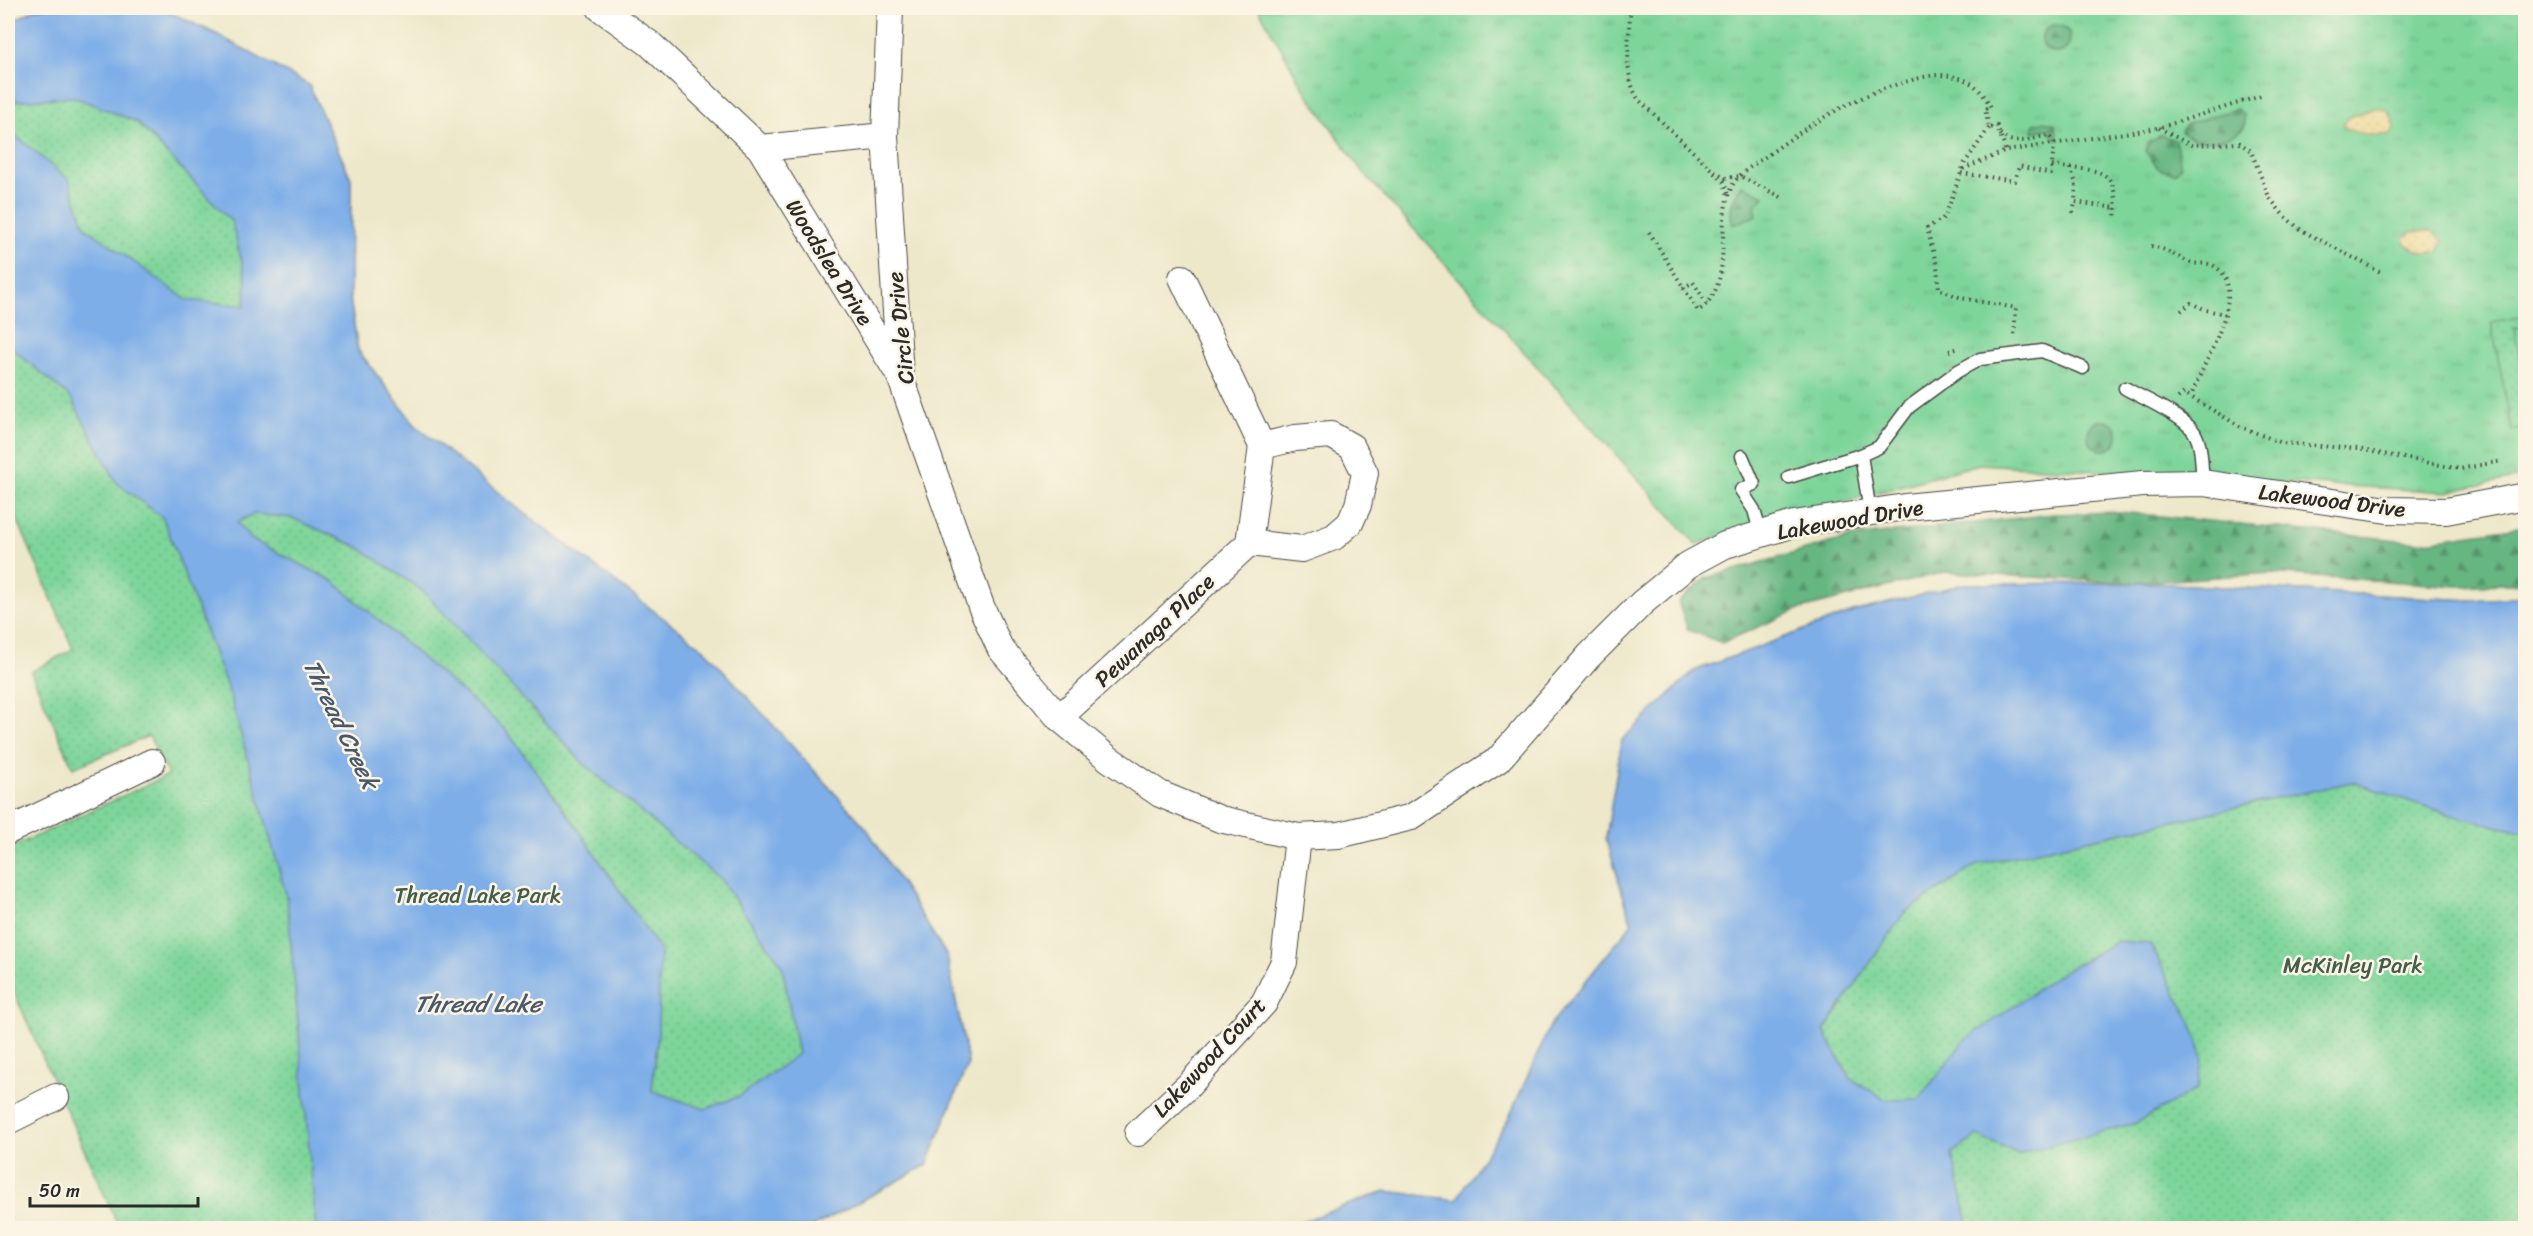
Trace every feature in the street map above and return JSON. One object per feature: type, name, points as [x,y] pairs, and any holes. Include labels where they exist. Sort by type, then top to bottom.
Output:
[{"type":"street","name":"Woodslea Drive","points":[[600,8],[650,44],[760,148],[900,376]]},
{"type":"street","name":"Circle Drive","points":[[890,8],[885,136],[900,376],[981,606],[1000,648],[1059,718]]},
{"type":"street","points":[[760,148],[885,136]]},
{"type":"street","points":[[1182,278],[1262,446],[1249,543],[1302,549],[1334,537],[1350,523],[1358,505],[1365,473],[1352,447],[1331,435],[1295,438],[1262,446]]},
{"type":"street","name":"Lakewood Drive","points":[[1059,718],[1109,759],[1160,794],[1220,819],[1298,837],[1339,835],[1412,817],[1498,760],[1589,656],[1643,602],[1688,564],[1725,545],[1794,524],[1982,498],[2143,484],[2203,483],[2386,510],[2446,511],[2526,496]]},
{"type":"street","name":"Pewanaga Place","points":[[1059,718],[1249,543]]},
{"type":"street","points":[[8,831],[152,762]]},
{"type":"street","name":"Lakewood Court","points":[[1138,1133],[1188,1086],[1264,1003],[1284,962],[1298,837]]},
{"type":"street","points":[[8,1121],[56,1097]]},
{"type":"lane","points":[[1789,477],[1861,455],[1879,447],[1909,407],[1959,371],[1980,359],[2042,351],[2083,368]]},
{"type":"lane","points":[[2126,388],[2194,431],[2200,447],[2203,483]]},
{"type":"lane","points":[[1861,455],[1870,512]]},
{"type":"lane","points":[[1742,456],[1754,484],[1740,490],[1754,510],[1761,535]]},
{"type":"path","points":[[1630,8],[1630,68],[1635,94],[1725,182],[1728,200]]},
{"type":"path","points":[[1649,232],[1698,311],[1707,305],[1718,287],[1723,219],[1731,188],[1740,176],[1796,135],[1842,106],[1885,88],[1927,76],[1940,75],[1964,80],[1982,91],[1991,107],[1984,109],[1989,128]]},
{"type":"path","points":[[1962,171],[2006,151],[2158,128],[2264,95]]},
{"type":"path","points":[[2004,340],[2014,338],[2016,308],[1961,298],[1939,289],[1937,266],[1927,228],[1945,217],[1962,171],[1989,128],[1997,126],[2006,151]]},
{"type":"path","points":[[2158,128],[2191,145],[2240,143],[2251,151],[2269,197],[2284,216],[2301,230],[2382,273]]},
{"type":"path","points":[[1962,171],[2015,181],[2019,166],[2051,174],[2055,145],[2049,135],[2016,143],[2010,142],[2000,134]]},
{"type":"path","points":[[2052,166],[2100,170],[2106,175],[2113,186],[2115,219]]},
{"type":"path","points":[[1710,168],[1726,178],[1740,176],[1785,199]]},
{"type":"path","points":[[2070,168],[2076,183],[2073,213]]},
{"type":"path","points":[[2075,202],[2116,208]]},
{"type":"path","points":[[2151,246],[2162,248],[2191,263],[2211,264],[2225,276],[2230,292],[2225,314],[2191,397]]},
{"type":"path","points":[[1683,288],[1693,282],[1707,305]]},
{"type":"path","points":[[2181,311],[2191,303],[2206,310],[2225,314]]},
{"type":"path","points":[[1949,351],[1966,347]]},
{"type":"path","points":[[2164,410],[2184,393],[2241,427],[2282,443],[2358,449],[2460,469],[2502,461]]},
{"type":"green space","name":"Thread Lake","points":[[37,8],[160,8],[216,34],[309,85],[351,179],[350,299],[358,350],[415,425],[511,503],[704,649],[867,829],[947,956],[968,1063],[927,1165],[811,1228],[119,1228],[12,988],[8,990],[8,849],[168,775],[149,736],[73,768],[31,672],[73,649],[8,498],[8,24]]},
{"type":"green space","points":[[1258,8],[2525,8],[2525,476],[2447,492],[1979,464],[1696,544],[1361,170],[1304,89]]},
{"type":"green space","points":[[2056,25],[2066,29],[2070,39],[2066,49],[2056,53],[2046,49],[2042,39],[2046,29]]},
{"type":"green space","points":[[2237,109],[2244,115],[2245,125],[2240,131],[2223,139],[2204,141],[2187,136],[2181,131],[2186,124]]},
{"type":"green space","points":[[2045,121],[2055,124],[2058,139],[2054,138],[2047,129],[2033,132],[2034,124]]},
{"type":"green space","points":[[2161,135],[2175,140],[2181,167],[2175,173],[2159,169],[2146,152],[2148,143]]},
{"type":"green space","points":[[1742,185],[1764,196],[1755,206],[1757,215],[1733,225],[1732,204]]},
{"type":"green space","points":[[2525,316],[2525,428],[2512,431],[2491,322]]},
{"type":"green space","points":[[2525,326],[2525,363],[2521,364],[2514,328]]},
{"type":"green space","points":[[2103,420],[2114,424],[2118,435],[2114,446],[2103,450],[2092,446],[2088,435],[2092,424]]},
{"type":"green space","points":[[2119,512],[2419,542],[2525,526],[2525,583],[2457,586],[2271,573],[2132,583],[1945,572],[1797,610],[1722,643],[1688,630],[1678,602],[1706,578],[1851,537],[2054,514]]},
{"type":"green space","name":"McKinley Park","points":[[2151,583],[2470,600],[2525,597],[2525,1228],[1292,1228],[1301,1222],[1386,1191],[1456,1200],[1508,1120],[1551,1024],[1632,924],[1606,838],[1622,740],[1694,671],[1853,612],[1964,584]]},
{"type":"sand","points":[[2379,107],[2388,111],[2395,125],[2392,133],[2368,134],[2354,132],[2345,127],[2344,122],[2352,116]]},
{"type":"sand","points":[[2432,231],[2443,241],[2439,252],[2423,253],[2405,244],[2404,237],[2411,232]]},
{"type":"water","name":"Thread Lake","points":[[37,8],[160,8],[216,34],[309,85],[351,179],[350,299],[358,351],[415,425],[511,503],[704,649],[867,829],[947,956],[968,1063],[927,1165],[811,1228],[316,1228],[287,898],[229,692],[163,518],[117,483],[71,398],[8,345],[8,129],[69,180],[85,227],[187,300],[245,306],[246,279],[232,222],[137,122],[74,97],[14,101],[8,108],[8,24]],"holes":[[[254,514],[292,518],[358,547],[424,592],[583,763],[721,880],[782,965],[798,1054],[740,1096],[705,1109],[652,1091],[658,1034],[660,950],[574,823],[506,730],[333,581],[251,539],[237,522]]]},
{"type":"water","points":[[2151,583],[2470,600],[2525,597],[2525,833],[2451,815],[2352,782],[1978,864],[1904,913],[1824,1031],[1850,1078],[1886,1100],[1919,1099],[1964,1041],[2061,973],[2118,941],[2150,944],[2191,1022],[2203,1058],[2197,1089],[2136,1123],[2018,1154],[1978,1136],[1952,1153],[1969,1228],[1292,1228],[1301,1222],[1386,1191],[1456,1200],[1508,1120],[1551,1024],[1632,924],[1606,838],[1622,740],[1694,671],[1853,612],[1964,584]]},
{"type":"water label","name":"Thread Creek","points":[[341,724]]},
{"type":"park label","name":"Thread Lake Park","points":[[478,895]]}]
